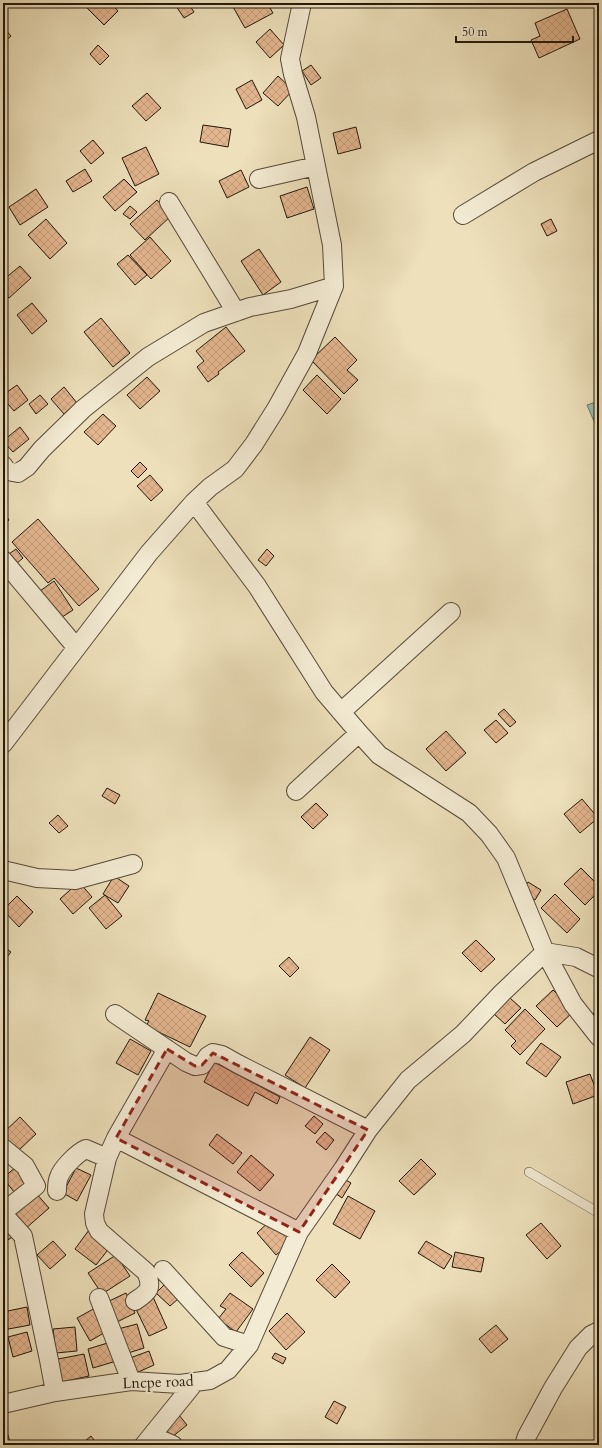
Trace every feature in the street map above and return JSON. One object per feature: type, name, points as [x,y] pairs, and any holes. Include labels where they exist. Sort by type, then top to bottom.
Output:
[{"type":"street","points":[[3,744],[149,553],[194,502],[210,487],[235,468],[254,444],[307,354],[334,286],[332,245],[306,117],[290,59],[302,3]]},
{"type":"street","points":[[463,215],[534,172],[599,140]]},
{"type":"street","points":[[259,179],[316,166]]},
{"type":"street","points":[[169,202],[236,312]]},
{"type":"street","points":[[3,465],[7,471],[18,473],[27,467],[42,448],[83,409],[148,357],[204,324],[250,307],[291,299],[334,286]]},
{"type":"street","points":[[194,502],[257,586],[324,692],[359,733],[379,755],[469,813],[489,834],[506,858],[545,952],[573,1004],[599,1037]]},
{"type":"street","points":[[3,560],[76,647]]},
{"type":"street","points":[[341,712],[451,612]]},
{"type":"street","points":[[296,791],[359,733]]},
{"type":"street","points":[[3,870],[37,878],[74,880],[133,864]]},
{"type":"street","points":[[545,952],[576,957],[598,968],[599,967]]},
{"type":"street","name":"Lncpe road","points":[[3,1404],[55,1392],[131,1382],[180,1384],[210,1380],[228,1370],[249,1345],[299,1232],[368,1130],[408,1080],[463,1034],[502,993],[545,952]]},
{"type":"street","points":[[115,1014],[186,1062],[195,1066],[202,1065],[208,1056],[213,1053],[222,1055],[368,1130]]},
{"type":"street","points":[[135,1300],[145,1294],[149,1288],[150,1281],[146,1272],[99,1230],[95,1223],[94,1214],[107,1158],[116,1138],[167,1049]]},
{"type":"street","points":[[116,1138],[299,1232]]},
{"type":"street","points":[[3,1148],[25,1166],[36,1186],[3,1213],[23,1236],[55,1392]]},
{"type":"street","points":[[57,1191],[59,1176],[80,1151],[86,1149],[107,1158]]},
{"type":"street","points":[[164,1270],[224,1337],[249,1345]]},
{"type":"street","points":[[99,1298],[131,1382]]},
{"type":"street","points":[[526,1441],[553,1388],[578,1348],[591,1335],[599,1331]]},
{"type":"street","points":[[173,1445],[148,1441],[195,1382]]},
{"type":"lane","points":[[529,1172],[599,1213]]},
{"type":"highlighted area","points":[[167,1049],[195,1066],[202,1065],[213,1053],[368,1130],[299,1232],[116,1138]]},
{"type":"water","points":[[599,401],[599,433],[587,405]]},
{"type":"building","points":[[92,3],[111,3],[118,11],[104,25],[87,8]]},
{"type":"building","points":[[174,3],[188,3],[194,12],[184,18]]},
{"type":"building","points":[[236,3],[267,3],[273,13],[245,28],[232,5]]},
{"type":"building","points":[[567,9],[580,39],[539,58],[531,40],[540,36],[535,23]]},
{"type":"building","points":[[3,27],[11,36],[3,43]]},
{"type":"building","points":[[270,29],[284,45],[270,58],[256,42]]},
{"type":"building","points":[[98,45],[109,56],[100,65],[90,54]]},
{"type":"building","points":[[311,65],[321,78],[311,85],[302,71]]},
{"type":"building","points":[[278,76],[293,90],[278,106],[263,93]]},
{"type":"building","points":[[252,80],[262,100],[246,109],[236,89]]},
{"type":"building","points":[[147,93],[161,108],[146,121],[132,106]]},
{"type":"building","points":[[203,125],[231,129],[228,147],[200,142]]},
{"type":"building","points":[[356,127],[361,148],[338,154],[333,133]]},
{"type":"building","points":[[93,140],[104,153],[91,164],[80,151]]},
{"type":"building","points":[[146,147],[159,174],[135,186],[122,158]]},
{"type":"building","points":[[85,169],[92,181],[73,192],[66,181]]},
{"type":"building","points":[[241,170],[249,187],[227,198],[219,181]]},
{"type":"building","points":[[124,179],[137,192],[115,211],[103,197]]},
{"type":"building","points":[[307,187],[314,209],[287,218],[280,196]]},
{"type":"building","points":[[36,189],[48,207],[20,225],[9,207]]},
{"type":"building","points":[[157,200],[171,216],[145,240],[130,224]]},
{"type":"building","points":[[130,206],[137,212],[130,219],[123,214]]},
{"type":"building","points":[[46,219],[67,243],[50,259],[28,235]]},
{"type":"building","points":[[551,219],[557,231],[547,236],[541,224]]},
{"type":"building","points":[[150,237],[171,261],[151,279],[130,255]]},
{"type":"building","points":[[259,249],[281,282],[263,295],[241,261]]},
{"type":"building","points":[[128,255],[147,275],[135,285],[117,264]]},
{"type":"building","points":[[20,266],[31,278],[9,298],[3,292],[3,280]]},
{"type":"building","points":[[32,303],[47,321],[32,334],[17,315]]},
{"type":"building","points":[[101,318],[130,353],[113,367],[84,332]]},
{"type":"building","points":[[226,327],[245,351],[218,372],[219,374],[208,382],[197,367],[204,361],[196,351]]},
{"type":"building","points":[[335,337],[357,360],[347,370],[358,380],[344,394],[311,360]]},
{"type":"building","points":[[317,375],[341,399],[327,414],[303,390]]},
{"type":"building","points":[[147,377],[160,391],[140,409],[127,395]]},
{"type":"building","points":[[17,385],[28,400],[14,411],[3,398],[3,395]]},
{"type":"building","points":[[64,387],[77,403],[64,414],[51,399]]},
{"type":"building","points":[[40,395],[48,404],[36,414],[29,404]]},
{"type":"building","points":[[103,414],[116,426],[98,445],[84,432]]},
{"type":"building","points":[[20,427],[29,439],[13,452],[3,441]]},
{"type":"building","points":[[140,462],[147,469],[138,478],[131,471]]},
{"type":"building","points":[[150,475],[163,490],[151,501],[137,486]]},
{"type":"building","points":[[3,512],[9,520],[3,525]]},
{"type":"building","points":[[38,519],[99,589],[79,606],[54,578],[48,583],[12,542]]},
{"type":"building","points":[[16,549],[23,558],[17,563],[9,554]]},
{"type":"building","points":[[267,549],[274,556],[266,566],[258,560]]},
{"type":"building","points":[[54,581],[73,610],[59,619],[40,591]]},
{"type":"building","points":[[504,709],[516,722],[510,727],[498,714]]},
{"type":"building","points":[[496,720],[508,733],[496,743],[484,730]]},
{"type":"building","points":[[446,731],[466,753],[446,771],[426,749]]},
{"type":"building","points":[[107,788],[120,795],[115,804],[102,796]]},
{"type":"building","points":[[582,799],[598,818],[580,833],[564,814]]},
{"type":"building","points":[[316,803],[328,815],[313,829],[301,817]]},
{"type":"building","points":[[58,815],[68,826],[59,833],[49,823]]},
{"type":"building","points":[[581,868],[599,886],[599,891],[585,905],[564,884]]},
{"type":"building","points":[[114,876],[129,886],[118,903],[103,894]]},
{"type":"building","points":[[79,882],[92,897],[73,914],[60,899]]},
{"type":"building","points":[[528,882],[541,890],[535,900],[522,892]]},
{"type":"building","points":[[555,894],[580,919],[567,933],[541,908]]},
{"type":"building","points":[[105,895],[122,916],[106,929],[89,908]]},
{"type":"building","points":[[17,896],[33,912],[19,927],[3,910]]},
{"type":"building","points":[[476,940],[495,959],[481,972],[462,953]]},
{"type":"building","points":[[3,946],[11,952],[3,962]]},
{"type":"building","points":[[289,957],[299,968],[290,977],[279,966]]},
{"type":"building","points":[[553,990],[574,1011],[557,1027],[536,1006]]},
{"type":"building","points":[[158,993],[206,1016],[190,1047],[146,1026],[149,1021],[145,1020]]},
{"type":"building","points":[[510,998],[521,1008],[505,1024],[494,1014]]},
{"type":"building","points":[[599,1007],[599,1020],[593,1014]]},
{"type":"building","points":[[525,1009],[545,1029],[520,1055],[511,1046],[516,1041],[505,1030]]},
{"type":"building","points":[[310,1037],[330,1050],[305,1088],[285,1075]]},
{"type":"building","points":[[130,1039],[151,1051],[138,1075],[116,1063]]},
{"type":"building","points":[[541,1043],[561,1057],[546,1077],[526,1063]]},
{"type":"building","points":[[214,1062],[280,1097],[277,1104],[255,1092],[248,1106],[204,1082]]},
{"type":"building","points":[[590,1074],[598,1095],[573,1104],[566,1082]]},
{"type":"building","points":[[314,1116],[323,1124],[315,1134],[305,1126]]},
{"type":"building","points":[[20,1117],[36,1134],[17,1152],[3,1137],[3,1133]]},
{"type":"building","points":[[325,1132],[334,1140],[326,1150],[316,1142]]},
{"type":"building","points":[[217,1134],[242,1153],[233,1164],[209,1145]]},
{"type":"building","points":[[251,1155],[274,1175],[260,1191],[237,1172]]},
{"type":"building","points":[[421,1159],[436,1174],[414,1195],[399,1181]]},
{"type":"building","points":[[17,1166],[33,1184],[18,1197],[3,1178]]},
{"type":"building","points":[[76,1168],[91,1175],[77,1201],[63,1193]]},
{"type":"building","points":[[344,1179],[351,1183],[342,1198],[335,1193]]},
{"type":"building","points":[[35,1192],[49,1208],[24,1230],[10,1213]]},
{"type":"building","points":[[348,1196],[375,1211],[360,1239],[333,1224]]},
{"type":"building","points":[[272,1219],[292,1242],[276,1255],[257,1233]]},
{"type":"building","points":[[541,1223],[561,1246],[547,1259],[526,1235]]},
{"type":"building","points":[[7,1225],[14,1236],[3,1243],[3,1228]]},
{"type":"building","points":[[89,1230],[111,1246],[96,1265],[75,1249]]},
{"type":"building","points":[[53,1241],[66,1255],[50,1269],[37,1255]]},
{"type":"building","points":[[426,1241],[452,1256],[444,1269],[418,1253]]},
{"type":"building","points":[[242,1252],[264,1273],[251,1287],[229,1265]]},
{"type":"building","points":[[455,1252],[484,1258],[481,1272],[452,1267]]},
{"type":"building","points":[[116,1255],[130,1276],[102,1294],[88,1273]]},
{"type":"building","points":[[332,1264],[350,1282],[335,1298],[316,1280]]},
{"type":"building","points":[[164,1285],[178,1299],[170,1306],[156,1293]]},
{"type":"building","points":[[126,1293],[135,1313],[115,1323],[105,1303]]},
{"type":"building","points":[[230,1293],[253,1309],[236,1332],[218,1319],[226,1309],[220,1306]]},
{"type":"building","points":[[153,1297],[167,1328],[149,1336],[134,1305]]},
{"type":"building","points":[[27,1307],[30,1325],[3,1330],[3,1312]]},
{"type":"building","points":[[97,1307],[109,1330],[90,1341],[77,1318]]},
{"type":"building","points":[[287,1313],[305,1332],[286,1350],[269,1331]]},
{"type":"building","points":[[137,1324],[144,1348],[125,1354],[118,1329]]},
{"type":"building","points":[[496,1325],[508,1339],[491,1353],[479,1339]]},
{"type":"building","points":[[75,1327],[77,1351],[56,1353],[53,1329]]},
{"type":"building","points":[[27,1332],[32,1351],[13,1357],[8,1337]]},
{"type":"building","points":[[114,1341],[120,1360],[93,1368],[88,1349]]},
{"type":"building","points":[[149,1351],[154,1365],[136,1373],[130,1358]]},
{"type":"building","points":[[275,1353],[286,1358],[283,1364],[272,1358]]},
{"type":"building","points":[[84,1354],[89,1376],[57,1383],[53,1360]]},
{"type":"building","points":[[334,1401],[346,1407],[337,1424],[325,1417]]},
{"type":"building","points":[[179,1415],[187,1425],[172,1437],[164,1427]]},
{"type":"building","points":[[3,1419],[11,1445],[3,1445]]},
{"type":"building","points":[[91,1436],[98,1445],[80,1445]]}]
